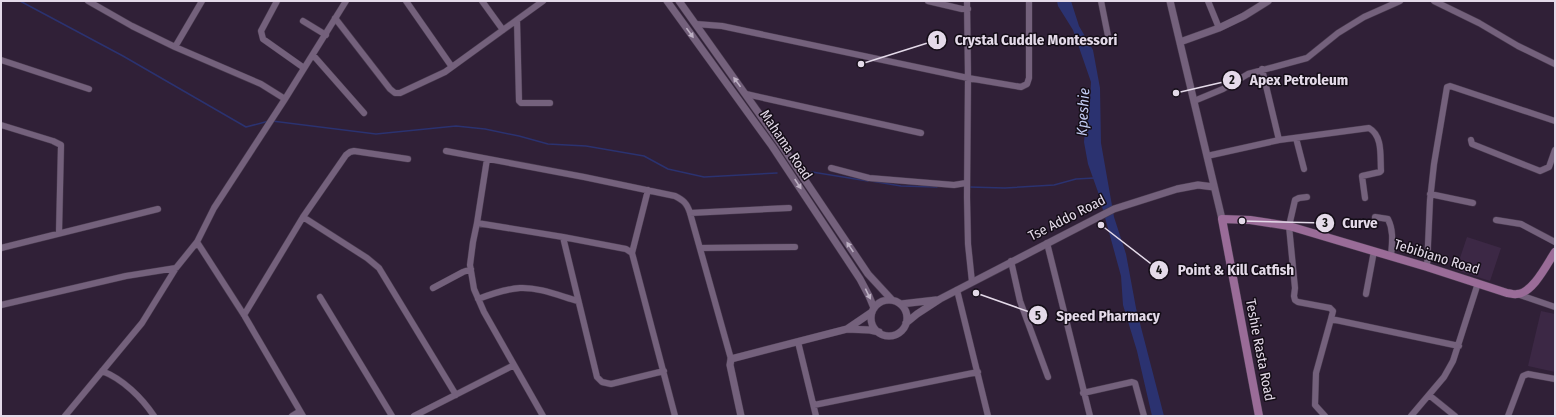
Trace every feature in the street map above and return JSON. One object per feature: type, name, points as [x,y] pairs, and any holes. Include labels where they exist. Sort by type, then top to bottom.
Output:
[{"type":"main road","name":"Tebibiano Road","points":[[1222,219],[1250,220],[1289,226],[1517,294]]},
{"type":"main road","name":"Teshie Rasta Road","points":[[1222,219],[1259,416]]},
{"type":"main road","points":[[1517,294],[1525,291],[1534,284],[1555,252]]},
{"type":"street","points":[[88,1],[132,26],[175,47],[261,84],[285,99]]},
{"type":"street","points":[[175,47],[202,1]]},
{"type":"street","points":[[277,1],[261,31],[263,39],[304,68]]},
{"type":"street","points":[[65,416],[142,322],[176,268],[197,242],[214,208],[285,99],[346,1]]},
{"type":"street","points":[[406,1],[452,67]]},
{"type":"street","points":[[482,1],[503,30]]},
{"type":"street","points":[[335,18],[390,89],[395,93],[400,93],[445,72],[542,1]]},
{"type":"street","name":"Mahama Road","points":[[667,1],[772,146],[860,279],[869,296],[873,310]]},
{"type":"street","name":"Mahama Road","points":[[679,1],[746,94],[868,274],[892,300]]},
{"type":"street","points":[[928,1],[968,8]]},
{"type":"street","points":[[967,1],[968,78],[966,184],[968,244],[972,282]]},
{"type":"street","points":[[696,24],[722,26],[968,78],[1021,87],[1027,84],[1029,78],[1029,1]]},
{"type":"street","points":[[1101,1],[1108,36]]},
{"type":"street","points":[[1170,1],[1222,219]]},
{"type":"street","points":[[1208,1],[1219,28]]},
{"type":"street","points":[[1180,42],[1219,28],[1244,16],[1268,1]]},
{"type":"street","points":[[1194,101],[1223,89],[1248,74],[1307,58],[1338,33],[1357,21],[1400,1]]},
{"type":"street","points":[[1434,1],[1479,23],[1518,46],[1555,64]]},
{"type":"street","points":[[517,20],[519,101],[526,104],[550,103]]},
{"type":"street","points":[[303,21],[326,34]]},
{"type":"street","points":[[312,55],[364,113]]},
{"type":"street","points":[[1,60],[89,89]]},
{"type":"street","points":[[1262,69],[1279,140]]},
{"type":"street","points":[[1427,267],[1430,194],[1447,88],[1450,86],[1555,121]]},
{"type":"street","points":[[746,94],[921,133]]},
{"type":"street","points":[[1,125],[57,142],[61,145],[59,233]]},
{"type":"street","points":[[1207,156],[1279,140],[1369,128],[1374,131],[1378,137],[1381,171],[1362,176],[1365,198]]},
{"type":"street","points":[[1296,138],[1304,169]]},
{"type":"street","points":[[1471,140],[1472,144],[1540,171],[1549,167],[1555,150]]},
{"type":"street","points":[[244,315],[303,217],[338,166],[350,152],[354,151],[377,156],[408,159]]},
{"type":"street","points":[[446,151],[648,190],[675,196],[683,200],[690,213],[731,359],[730,365],[741,416]]},
{"type":"street","points":[[487,158],[473,242],[471,269],[474,289],[478,299],[543,416]]},
{"type":"street","points":[[831,168],[869,178],[954,185],[966,184]]},
{"type":"street","name":"Tse Addo Road","points":[[906,323],[940,299],[1114,209],[1136,201],[1190,186],[1202,185],[1214,187]]},
{"type":"street","points":[[648,190],[632,253],[675,416]]},
{"type":"street","points":[[1430,194],[1473,203]]},
{"type":"street","points":[[1307,197],[1295,200],[1289,226],[1296,300],[1330,308],[1333,311],[1316,373],[1315,405],[1325,416]]},
{"type":"street","points":[[690,213],[789,208]]},
{"type":"street","points":[[1,248],[158,209]]},
{"type":"street","points":[[303,217],[367,258],[379,268],[456,395]]},
{"type":"street","points":[[1375,217],[1388,219],[1391,226],[1391,256]]},
{"type":"street","points":[[1496,220],[1521,224],[1555,242]]},
{"type":"street","points":[[477,223],[626,249],[632,253]]},
{"type":"street","points":[[563,237],[597,377],[602,382],[611,384],[664,371]]},
{"type":"street","points":[[197,242],[244,315],[302,414],[292,416]]},
{"type":"street","points":[[1047,243],[1083,393],[1090,416]]},
{"type":"street","points":[[700,248],[795,246]]},
{"type":"street","points":[[1366,294],[1374,251]]},
{"type":"street","points":[[1011,262],[1020,301],[1048,377]]},
{"type":"street","points":[[1,305],[126,276],[176,268]]},
{"type":"street","points":[[434,288],[471,269]]},
{"type":"street","points":[[1410,416],[1444,377],[1458,346],[1478,283]]},
{"type":"street","points":[[478,299],[496,293],[521,288],[539,290],[578,301]]},
{"type":"street","points":[[957,290],[988,416]]},
{"type":"street","points":[[1517,294],[1555,307]]},
{"type":"street","points":[[320,297],[392,416]]},
{"type":"street","name":"Tse Addo Road","points":[[901,304],[940,299]]},
{"type":"street","points":[[731,359],[847,329],[870,330],[885,335],[892,335],[903,329],[907,316],[901,304],[892,300],[885,300],[878,303],[873,310],[847,329]]},
{"type":"street","points":[[873,310],[872,323],[879,332]]},
{"type":"street","points":[[1331,320],[1458,346]]},
{"type":"street","points":[[798,342],[816,416]]},
{"type":"street","points":[[414,416],[514,365]]},
{"type":"street","points":[[102,371],[111,374],[145,401],[154,416]]},
{"type":"street","points":[[814,405],[978,372]]},
{"type":"street","points":[[1508,416],[1523,376],[1528,374],[1555,379]]},
{"type":"street","points":[[1083,393],[1132,382],[1135,383],[1144,416]]},
{"type":"street","points":[[1429,395],[1455,416]]},
{"type":"shaded area","points":[[1057,1],[1071,1],[1079,26],[1093,50],[1100,88],[1101,143],[1114,217],[1126,254],[1136,308],[1164,416],[1152,416],[1137,351],[1123,305],[1121,276],[1098,192],[1088,164],[1084,142],[1086,119],[1090,101],[1091,82],[1073,30],[1058,6]]},
{"type":"shaded area","points":[[1467,237],[1501,248],[1490,281],[1456,270]]},
{"type":"shaded area","points":[[1541,311],[1555,314],[1555,372],[1528,366]]},
{"type":"waterway","points":[[20,1],[123,56],[246,127],[269,121]]},
{"type":"waterway","points":[[272,121],[376,134],[456,126],[485,129],[548,144],[586,146],[644,156],[668,169],[704,177],[777,173]]},
{"type":"waterway","points":[[812,172],[868,181]]},
{"type":"waterway","points":[[969,187],[1005,188],[1054,185],[1076,179],[1094,178]]},
{"type":"waterway","points":[[871,181],[901,186],[937,187]]},
{"type":"place","name":"Crystal Cuddle Montessori","points":[[861,64]]},
{"type":"place","name":"Apex Petroleum","points":[[1176,93]]},
{"type":"place","name":"Curve","points":[[1242,221]]},
{"type":"place","name":"Point & Kill Catfish","points":[[1101,225]]},
{"type":"place","name":"Speed Pharmacy","points":[[976,293]]},
{"type":"water label","name":"Kpeshie","points":[[1083,112]]}]
